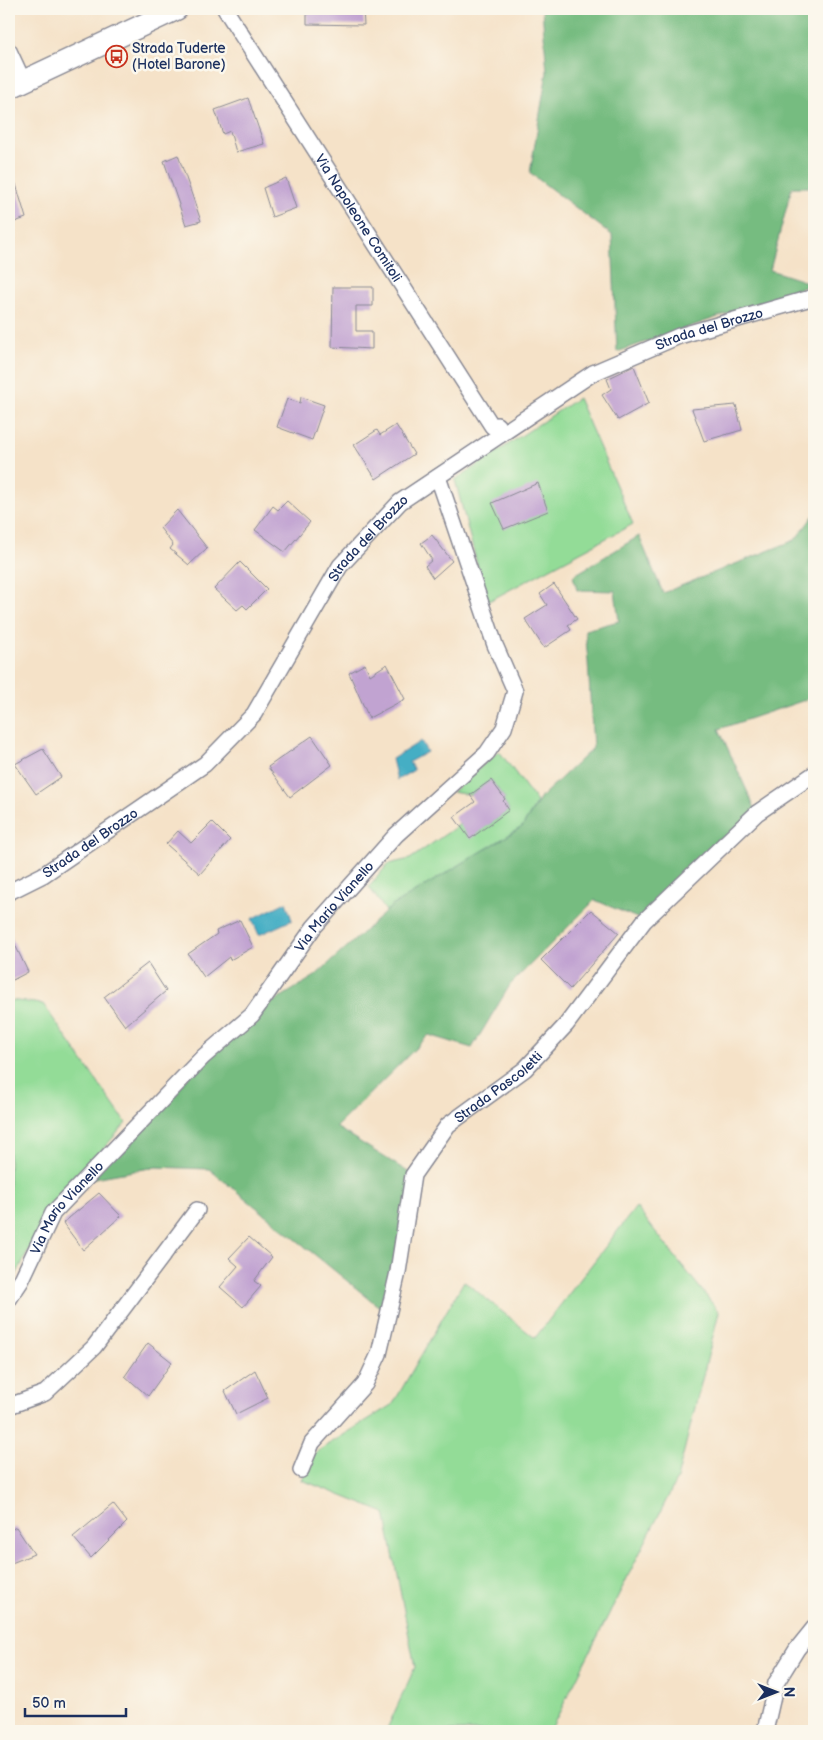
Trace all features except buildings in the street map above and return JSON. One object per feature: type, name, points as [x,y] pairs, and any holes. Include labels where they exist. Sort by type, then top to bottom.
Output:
[{"type":"main road","points":[[16,85],[177,9]]},
{"type":"street","name":"Via Napoleone Comitoli","points":[[225,9],[498,429]]},
{"type":"street","points":[[9,51],[16,85]]},
{"type":"street","name":"Strada del Brozzo","points":[[9,892],[42,875],[205,764],[254,714],[340,566],[400,502],[438,477],[498,429],[593,373],[679,336],[814,297]]},
{"type":"street","name":"Via Mario Vianello","points":[[9,1299],[21,1281],[53,1213],[203,1057],[252,1015],[320,920],[396,835],[487,753],[504,728],[515,691],[495,644],[438,477]]},
{"type":"street","name":"Strada Pascoletti","points":[[301,1470],[312,1443],[365,1384],[379,1354],[398,1272],[413,1175],[448,1125],[524,1069],[566,1026],[644,921],[757,813],[814,774]]},
{"type":"street","points":[[9,1406],[45,1393],[94,1347],[197,1210]]},
{"type":"street","points":[[765,1731],[776,1683],[796,1649],[814,1628]]},
{"type":"green space","points":[[542,9],[814,9],[814,187],[792,187],[770,270],[813,284],[617,352],[612,235],[530,173],[547,72]]},
{"type":"green space","points":[[578,398],[633,524],[487,602],[455,480]]},
{"type":"green space","points":[[814,515],[814,697],[719,729],[757,813],[644,921],[595,900],[510,985],[472,1048],[429,1035],[336,1127],[413,1175],[388,1314],[209,1169],[156,1167],[83,1180],[252,1015],[315,976],[392,906],[522,827],[542,796],[593,748],[585,630],[619,621],[615,591],[577,590],[573,576],[639,536],[663,593],[795,540]]},
{"type":"green space","points":[[499,751],[537,802],[522,827],[386,911],[369,887],[388,864],[410,859],[460,824],[470,838],[509,810],[503,801],[505,799],[491,780],[470,795],[452,792]]},
{"type":"green space","points":[[9,1000],[43,1004],[126,1123],[49,1210],[9,1289]]},
{"type":"green space","points":[[636,1207],[719,1312],[677,1479],[550,1731],[386,1731],[415,1667],[385,1513],[302,1480],[313,1454],[393,1404],[464,1281],[535,1338]]},
{"type":"water","points":[[421,741],[427,752],[409,762],[414,770],[397,780],[392,759]]},
{"type":"water","points":[[286,902],[292,920],[259,935],[252,919]]},
{"type":"place","name":"Strada Tuderte (Hotel Barone)","points":[[116,56]]}]
